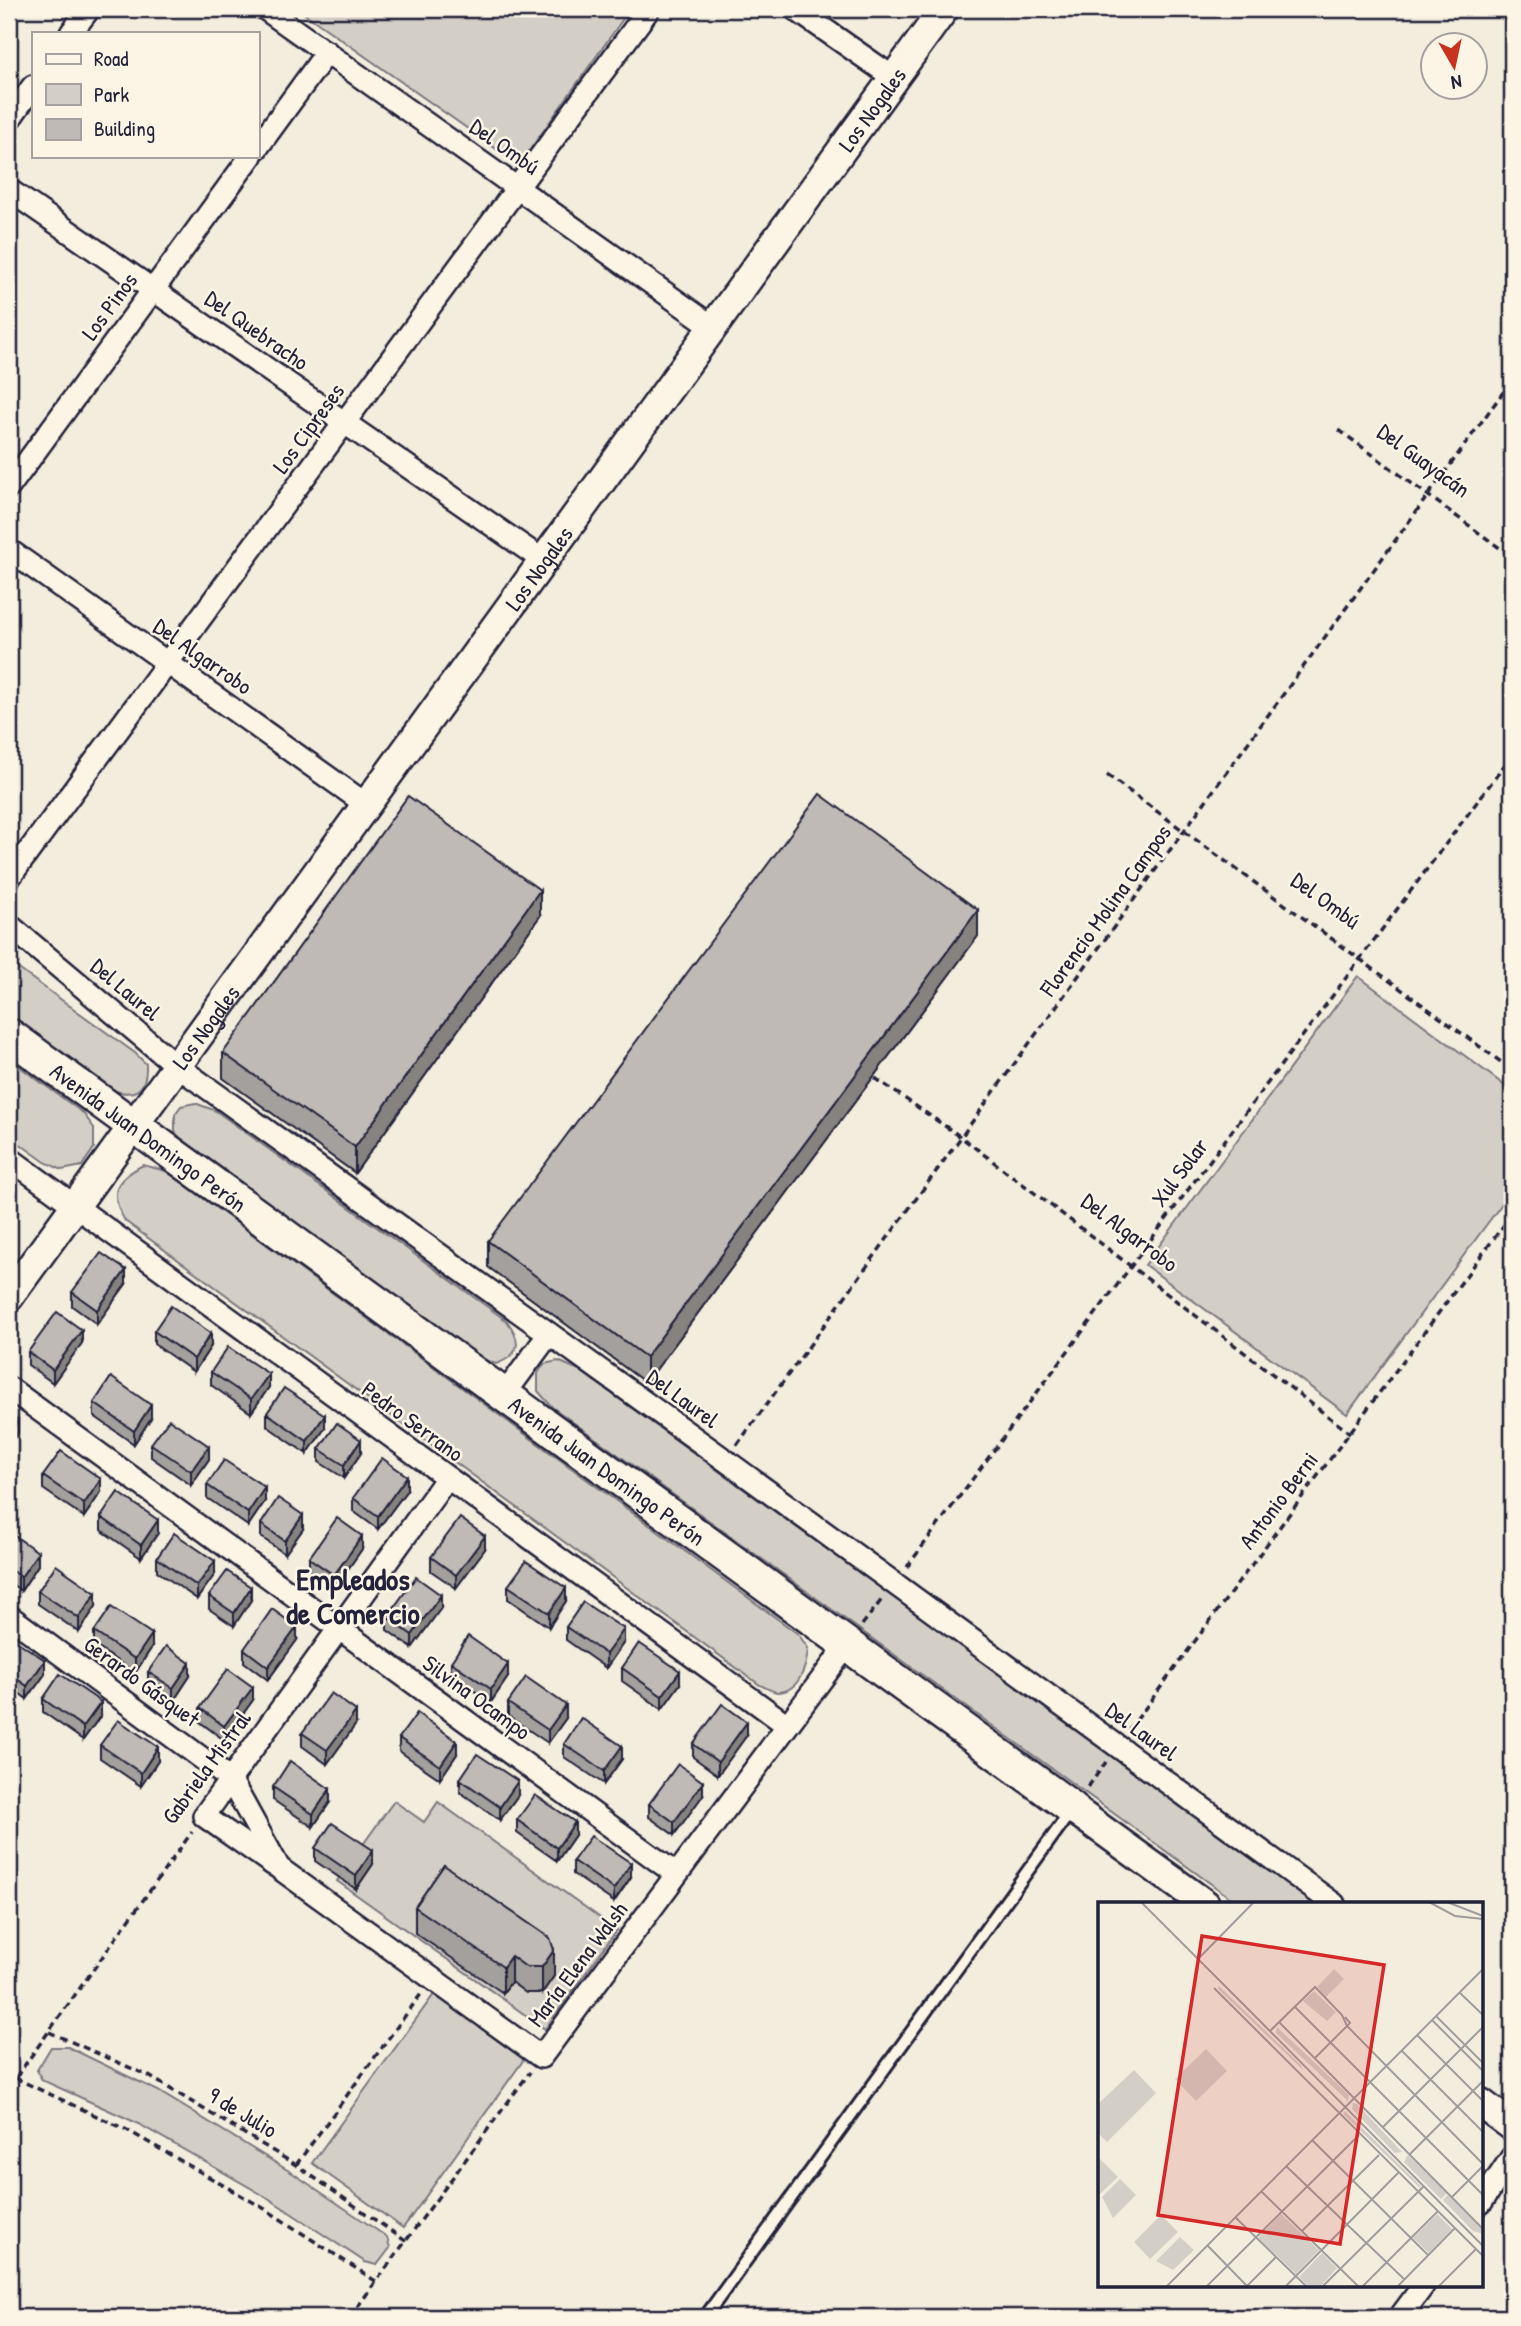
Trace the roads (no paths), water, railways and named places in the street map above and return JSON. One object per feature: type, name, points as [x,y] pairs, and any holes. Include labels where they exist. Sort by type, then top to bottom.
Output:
[{"type":"main road","name":"Avenida Juan Domingo Perón","points":[[9,1035],[1072,1808]]},
{"type":"street","points":[[72,32],[89,9]]},
{"type":"street","name":"Del Ombú","points":[[265,9],[713,327]]},
{"type":"street","name":"Los Cipreses","points":[[9,878],[649,9]]},
{"type":"street","points":[[795,9],[894,78]]},
{"type":"street","name":"Los Nogales","points":[[9,1297],[944,9]]},
{"type":"street","points":[[259,145],[327,52]]},
{"type":"street","points":[[9,120],[32,87]]},
{"type":"street","name":"Los Pinos","points":[[9,487],[250,158]]},
{"type":"street","name":"Del Quebracho","points":[[9,190],[544,561]]},
{"type":"street","name":"Del Algarrobo","points":[[9,550],[366,805]]},
{"type":"street","name":"Del Laurel","points":[[9,925],[177,1066],[1332,1902]]},
{"type":"street","name":"Pedro Serrano","points":[[9,1158],[787,1726]]},
{"type":"street","points":[[504,1395],[549,1334]]},
{"type":"street","name":"Silvina Ocampo","points":[[9,1388],[676,1874]]},
{"type":"street","name":"Gabriela Mistral","points":[[204,1816],[447,1478]]},
{"type":"street","name":"Gerardo Gásquet","points":[[9,1616],[230,1779],[279,1868]]},
{"type":"street","name":"María Elena Walsh","points":[[541,2057],[848,1644]]},
{"type":"street","name":"Avenida Juan Domingo Perón","points":[[1072,1808],[1202,1902]]},
{"type":"street","name":"Gerardo Gásquet","points":[[204,1816],[541,2057]]},
{"type":"street","points":[[1482,2104],[1512,2126]]},
{"type":"street","points":[[1482,2202],[1512,2157]]},
{"type":"street","points":[[1400,2317],[1422,2288]]},
{"type":"lane","points":[[705,2317],[1072,1808]]},
{"type":"district","name":"Empleados de Comercio","points":[[353,1596]]}]
